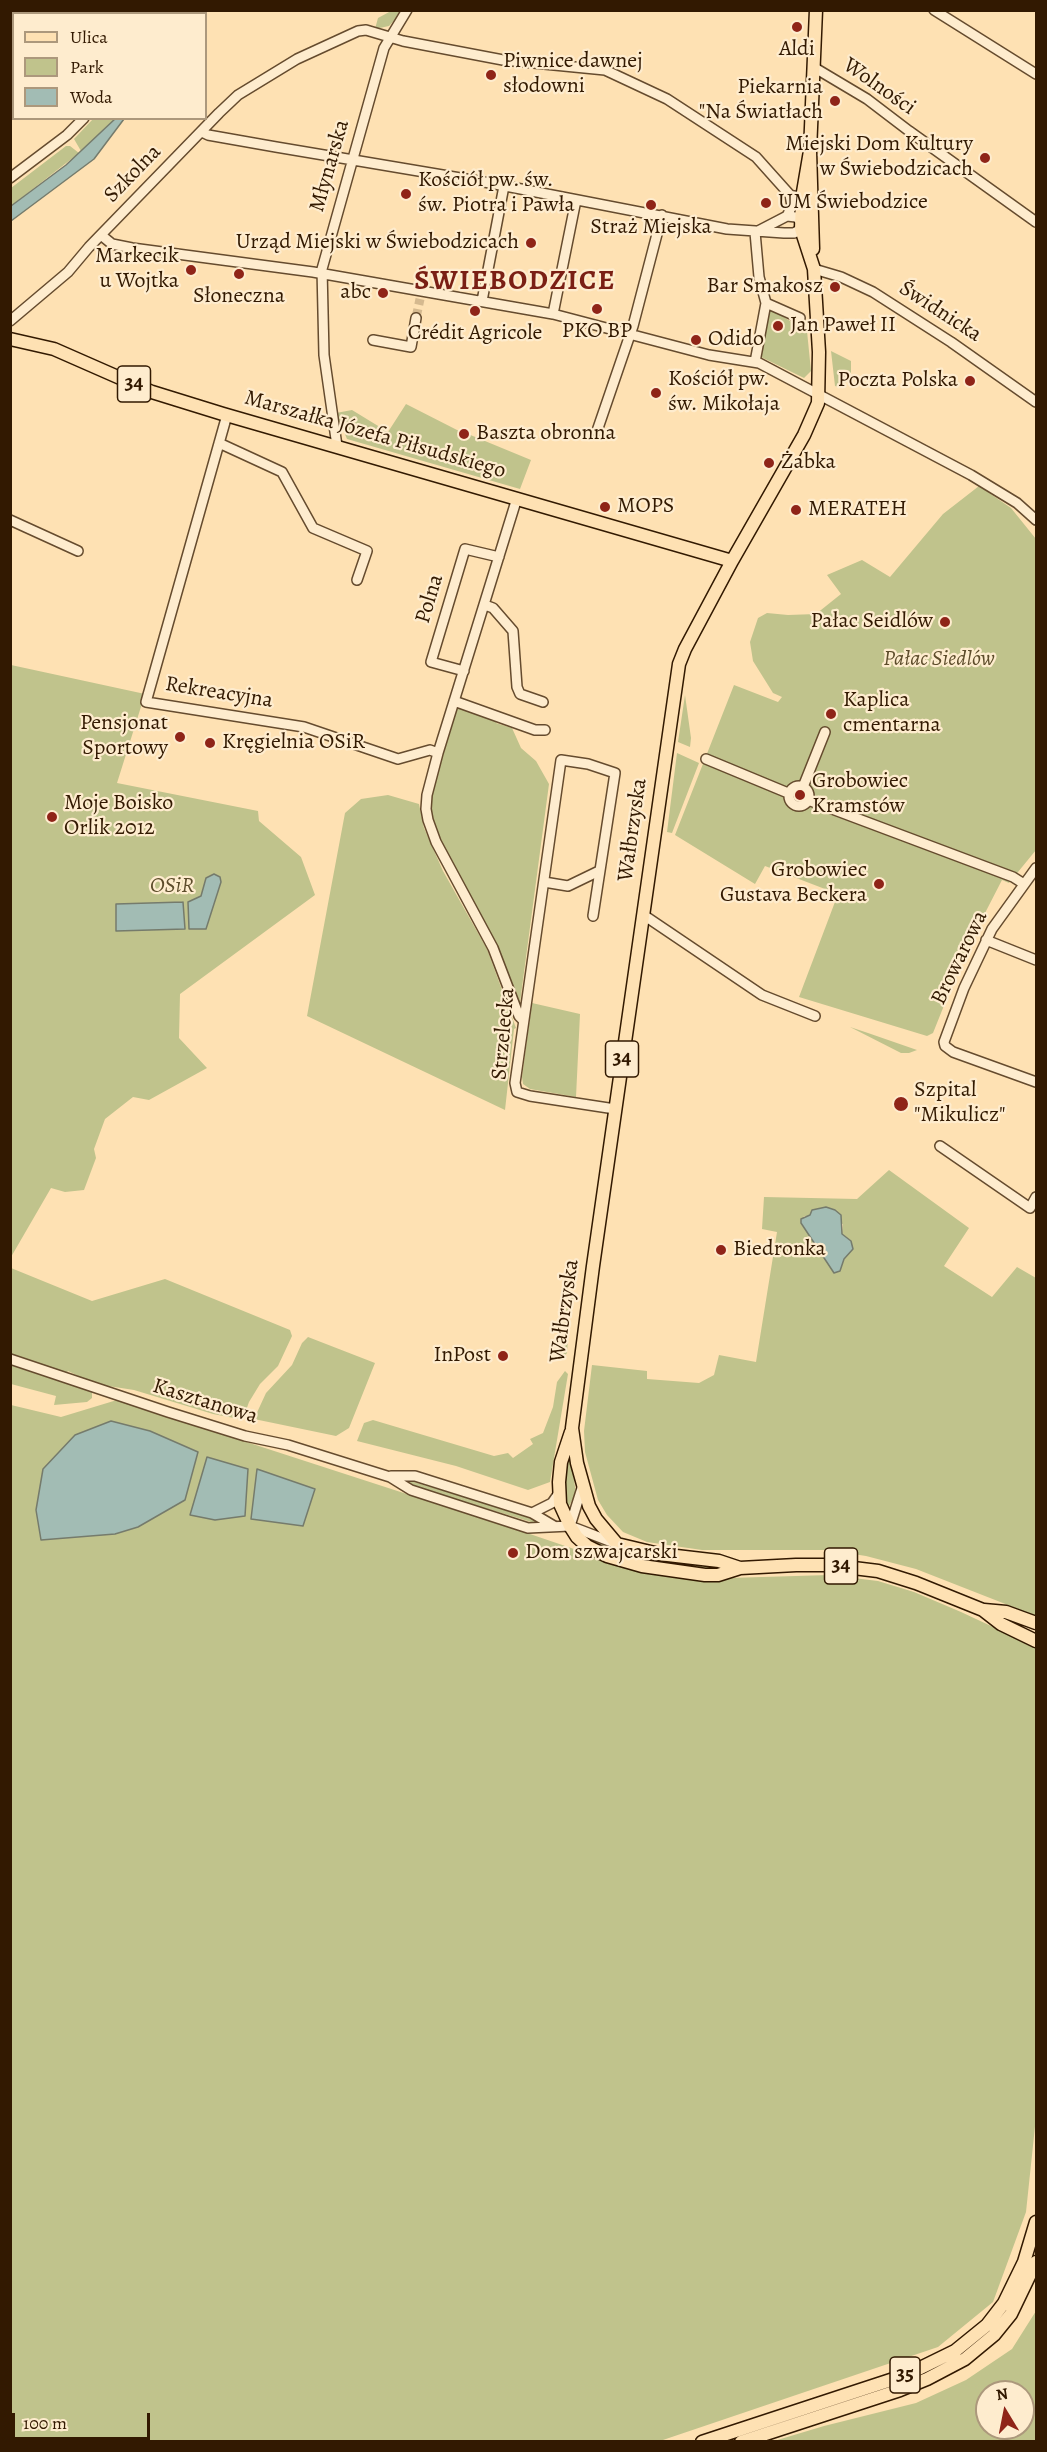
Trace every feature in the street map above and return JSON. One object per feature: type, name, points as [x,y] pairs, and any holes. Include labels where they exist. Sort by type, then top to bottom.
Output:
[{"type":"main road","name":"Wałbrzyska","points":[[816,10],[810,151],[799,197],[813,267],[819,394],[804,435],[732,561],[679,664],[572,1428],[561,1462],[559,1493],[563,1512],[570,1526],[587,1546],[607,1556],[642,1566],[718,1575],[740,1568],[829,1565],[878,1571],[916,1583],[984,1610],[1006,1612],[1036,1623]]},
{"type":"main road","name":"Marszałka Józefa Piłsudskiego","points":[[10,339],[54,350],[152,392],[732,561]]},
{"type":"main road","name":"Wałbrzyska","points":[[572,1428],[582,1488],[596,1519],[617,1544],[668,1556],[719,1561],[740,1568]]},
{"type":"main road","name":"Wałbrzyska","points":[[984,1610],[1001,1624],[1036,1641]]},
{"type":"main road","name":"35","points":[[702,2442],[898,2378],[928,2366],[955,2351],[982,2330],[1004,2303],[1024,2262],[1036,2222]]},
{"type":"main road","name":"35","points":[[741,2442],[900,2390],[965,2359],[993,2335],[1011,2314],[1036,2262]]},
{"type":"street","name":"Młynarska","points":[[337,446],[324,355],[322,274],[384,48],[407,10]]},
{"type":"street","points":[[934,10],[1036,74]]},
{"type":"street","name":"Szkolna","points":[[10,321],[52,289],[101,235],[238,95],[297,59],[358,31],[366,30],[444,50],[503,60],[605,70],[667,99],[747,151],[799,197]]},
{"type":"street","name":"Wolności","points":[[815,68],[867,99],[1035,219]]},
{"type":"street","points":[[10,178],[67,135],[82,120]]},
{"type":"street","points":[[202,132],[208,135],[662,215],[727,229],[794,233],[805,226],[796,217],[787,216]]},
{"type":"street","points":[[482,301],[504,186]]},
{"type":"street","points":[[755,232],[787,216],[799,197]]},
{"type":"street","points":[[553,314],[576,201]]},
{"type":"street","points":[[597,431],[630,334],[662,215]]},
{"type":"street","points":[[755,232],[759,277],[766,303],[755,362]]},
{"type":"street","points":[[101,235],[112,244],[132,248],[322,274],[420,295],[482,301],[553,314],[710,355],[765,365],[971,475],[1017,503],[1036,520]]},
{"type":"street","name":"Świdnicka","points":[[813,267],[871,290],[951,342],[1036,402]]},
{"type":"street","points":[[766,303],[800,318]]},
{"type":"street","points":[[373,340],[411,347],[416,318]]},
{"type":"street","name":"Rekreacyjna","points":[[227,415],[146,702],[304,727],[398,759],[430,750],[438,753]]},
{"type":"street","points":[[219,443],[282,472],[313,528],[367,551],[357,580]]},
{"type":"street","points":[[517,498],[427,795],[428,820],[452,873],[493,948],[519,1016],[523,1020]]},
{"type":"street","points":[[10,520],[78,551]]},
{"type":"street","name":"Polna","points":[[464,671],[432,662],[465,549],[499,557]]},
{"type":"street","points":[[485,605],[493,608],[513,631],[517,687],[520,694],[543,702]]},
{"type":"street","points":[[454,701],[535,730],[544,730]]},
{"type":"street","points":[[802,787],[825,732]]},
{"type":"street","points":[[706,759],[788,793]]},
{"type":"street","name":"Strzelecka","points":[[593,916],[615,773],[588,764],[561,760],[515,1083],[517,1092],[530,1096],[615,1109]]},
{"type":"street","points":[[792,786],[802,787],[810,792],[804,806],[788,799],[788,793],[792,786]]},
{"type":"street","points":[[808,800],[1013,877],[1024,884]]},
{"type":"street","name":"Browarowa","points":[[1036,868],[986,940],[945,1038],[945,1046],[953,1052],[1036,1082]]},
{"type":"street","points":[[544,882],[568,885],[599,871]]},
{"type":"street","points":[[642,917],[648,918],[762,995],[815,1016]]},
{"type":"street","points":[[986,940],[1036,960]]},
{"type":"street","points":[[940,1146],[1030,1208],[1036,1197]]},
{"type":"street","name":"Kasztanowa","points":[[10,1359],[245,1436],[288,1445],[390,1476],[411,1490],[528,1528],[570,1526],[617,1544]]},
{"type":"street","name":"Kasztanowa","points":[[390,1476],[415,1476],[532,1513],[556,1528]]},
{"type":"street","points":[[570,1526],[582,1488]]},
{"type":"street","points":[[532,1513],[552,1503],[559,1493]]},
{"type":"green space","points":[[391,11],[403,11],[389,26],[375,29],[378,18]]},
{"type":"green space","points":[[92,120],[115,120],[81,151],[74,139]]},
{"type":"green space","points":[[66,146],[70,146],[79,153],[11,206],[11,188]]},
{"type":"green space","points":[[770,309],[807,331],[811,371],[804,378],[761,357],[760,350]]},
{"type":"green space","points":[[831,351],[851,361],[851,379],[839,387],[835,386]]},
{"type":"green space","points":[[406,404],[459,431],[458,435],[466,439],[468,434],[531,460],[520,489],[347,439],[336,413],[352,410],[388,432]]},
{"type":"green space","name":"Pałac Siedlów","points":[[979,486],[1011,508],[1036,539],[1036,850],[1009,883],[1002,880],[967,948],[933,1033],[927,1036],[799,997],[838,894],[765,866],[755,884],[675,835],[734,685],[778,702],[782,697],[773,693],[753,661],[750,642],[758,618],[767,613],[816,614],[841,594],[827,575],[862,560],[890,577],[943,514]]},
{"type":"green space","name":"OSiR","points":[[11,665],[145,694],[117,783],[258,811],[259,821],[301,857],[315,895],[180,994],[179,1038],[207,1068],[149,1100],[133,1097],[105,1119],[94,1149],[96,1158],[84,1190],[65,1192],[51,1188],[11,1257]]},
{"type":"green space","points":[[685,695],[691,738],[690,747],[678,742]]},
{"type":"green space","points":[[459,707],[497,719],[496,723],[512,728],[521,748],[536,761],[549,784],[519,1010],[430,819],[430,798],[437,766],[456,709]]},
{"type":"green space","points":[[677,753],[699,763],[672,833],[667,832]]},
{"type":"green space","points":[[388,795],[419,804],[424,828],[443,871],[487,949],[516,1028],[514,1029],[505,1110],[307,1016],[345,813],[361,799]]},
{"type":"green space","points":[[532,1003],[580,1014],[576,1097],[530,1089],[523,1084]]},
{"type":"green space","points":[[850,1027],[917,1050],[901,1053]]},
{"type":"green space","points":[[889,1170],[969,1228],[944,1266],[992,1297],[1017,1267],[1036,1278],[1036,1616],[916,1569],[866,1556],[827,1550],[702,1550],[647,1542],[623,1532],[607,1515],[598,1500],[585,1452],[584,1431],[592,1365],[647,1371],[647,1379],[699,1383],[714,1375],[719,1355],[756,1362],[777,1232],[762,1229],[764,1197],[857,1199]],"holes":[[[804,1216],[843,1224],[842,1234],[851,1241],[844,1259],[813,1240],[801,1223]]]},
{"type":"green space","points":[[11,1268],[92,1301],[165,1279],[290,1330],[292,1336],[278,1366],[260,1384],[244,1416],[239,1419],[213,1414],[134,1390],[95,1384],[68,1371],[66,1374],[11,1354]]},
{"type":"green space","points":[[568,1297],[574,1298],[570,1311],[567,1353],[562,1359],[560,1358]]},
{"type":"green space","points":[[308,1337],[375,1363],[349,1428],[336,1436],[254,1419],[266,1393],[292,1365],[302,1343]]},
{"type":"green space","points":[[10,1365],[92,1392],[92,1398],[87,1402],[54,1405],[56,1396],[11,1384]]},
{"type":"green space","points":[[565,1371],[568,1374],[550,1482],[528,1490],[456,1466],[357,1441],[364,1423],[373,1420],[494,1456],[508,1453],[513,1458],[533,1444],[530,1439],[543,1433],[553,1407],[557,1382]]},
{"type":"green space","points":[[117,1400],[627,1567],[695,1579],[829,1575],[878,1581],[914,1592],[1036,1647],[1036,2117],[1026,2212],[993,2302],[938,2347],[660,2441],[11,2442],[11,1405],[61,1417]]},
{"type":"green space","points":[[569,1448],[576,1493],[568,1508],[564,1495],[564,1478]]},
{"type":"green space","points":[[404,1479],[514,1512],[539,1522],[538,1524],[405,1484]]},
{"type":"green space","points":[[589,1540],[651,1558],[728,1566],[727,1570],[692,1569],[641,1560],[606,1550]]},
{"type":"green space","points":[[1036,2311],[1036,2441],[774,2441],[916,2403],[966,2380],[1012,2349]]},
{"type":"water","points":[[114,120],[123,120],[94,159],[11,221],[11,206],[66,165]]},
{"type":"water","points":[[214,874],[220,877],[221,882],[206,929],[189,929],[188,902],[201,896],[206,878]]},
{"type":"water","points":[[183,902],[185,929],[116,931],[116,904]]},
{"type":"water","points":[[826,1207],[841,1215],[842,1234],[851,1241],[853,1249],[844,1259],[840,1271],[834,1273],[801,1223],[801,1219],[810,1215],[812,1210]]},
{"type":"water","points":[[111,1421],[150,1431],[198,1452],[185,1500],[138,1527],[115,1534],[41,1540],[36,1510],[43,1469],[75,1435]]},
{"type":"water","points":[[207,1457],[248,1469],[245,1516],[215,1520],[190,1515]]},
{"type":"water","points":[[257,1469],[315,1489],[303,1526],[251,1519]]},
{"type":"tunnel","points":[[416,318],[420,299]]},
{"type":"place","name":"Aldi","points":[[797,27]]},
{"type":"place","name":"Piwnice dawnej słodowni","points":[[491,75]]},
{"type":"place","name":"Piekarnia \"Na Światłach","points":[[835,101]]},
{"type":"place","name":"Miejski Dom Kultury w Świebodzicach","points":[[985,158]]},
{"type":"place","name":"Kościół pw. św. św. Piotra i Pawła","points":[[406,194]]},
{"type":"place","name":"UM Świebodzice","points":[[766,203]]},
{"type":"place","name":"Straż Miejska","points":[[651,205]]},
{"type":"place","name":"Urząd Miejski w Świebodzicach","points":[[531,243]]},
{"type":"place","name":"Markecik u Wojtka","points":[[191,270]]},
{"type":"place","name":"Słoneczna","points":[[239,274]]},
{"type":"place","name":"Bar Smakosz","points":[[835,287]]},
{"type":"place","name":"abc","points":[[383,293]]},
{"type":"place","name":"PKO BP","points":[[597,309]]},
{"type":"place","name":"Crédit Agricole","points":[[475,311]]},
{"type":"place","name":"Jan Paweł II","points":[[778,326]]},
{"type":"place","name":"Odido","points":[[696,340]]},
{"type":"place","name":"Poczta Polska","points":[[970,381]]},
{"type":"place","name":"Kościół pw. św. Mikołaja","points":[[656,393]]},
{"type":"place","name":"Baszta obronna","points":[[464,434]]},
{"type":"place","name":"Żabka","points":[[769,463]]},
{"type":"place","name":"MOPS","points":[[605,507]]},
{"type":"place","name":"MERATEH","points":[[796,510]]},
{"type":"place","name":"Pałac Seidlów","points":[[945,622]]},
{"type":"place","name":"Kaplica cmentarna","points":[[831,714]]},
{"type":"place","name":"Pensjonat Sportowy","points":[[180,737]]},
{"type":"place","name":"Kręgielnia OSiR","points":[[210,743]]},
{"type":"place","name":"Grobowiec Kramstów","points":[[800,795]]},
{"type":"place","name":"Moje Boisko Orlik 2012","points":[[52,817]]},
{"type":"place","name":"Grobowiec Gustava Beckera","points":[[879,884]]},
{"type":"place","name":"Szpital \"Mikulicz\"","points":[[901,1104]]},
{"type":"place","name":"Biedronka","points":[[721,1250]]},
{"type":"place","name":"InPost","points":[[503,1356]]},
{"type":"place","name":"Dom szwajcarski","points":[[513,1553]]},
{"type":"district","name":"ŚWIEBODZICE","points":[[515,282]]}]
